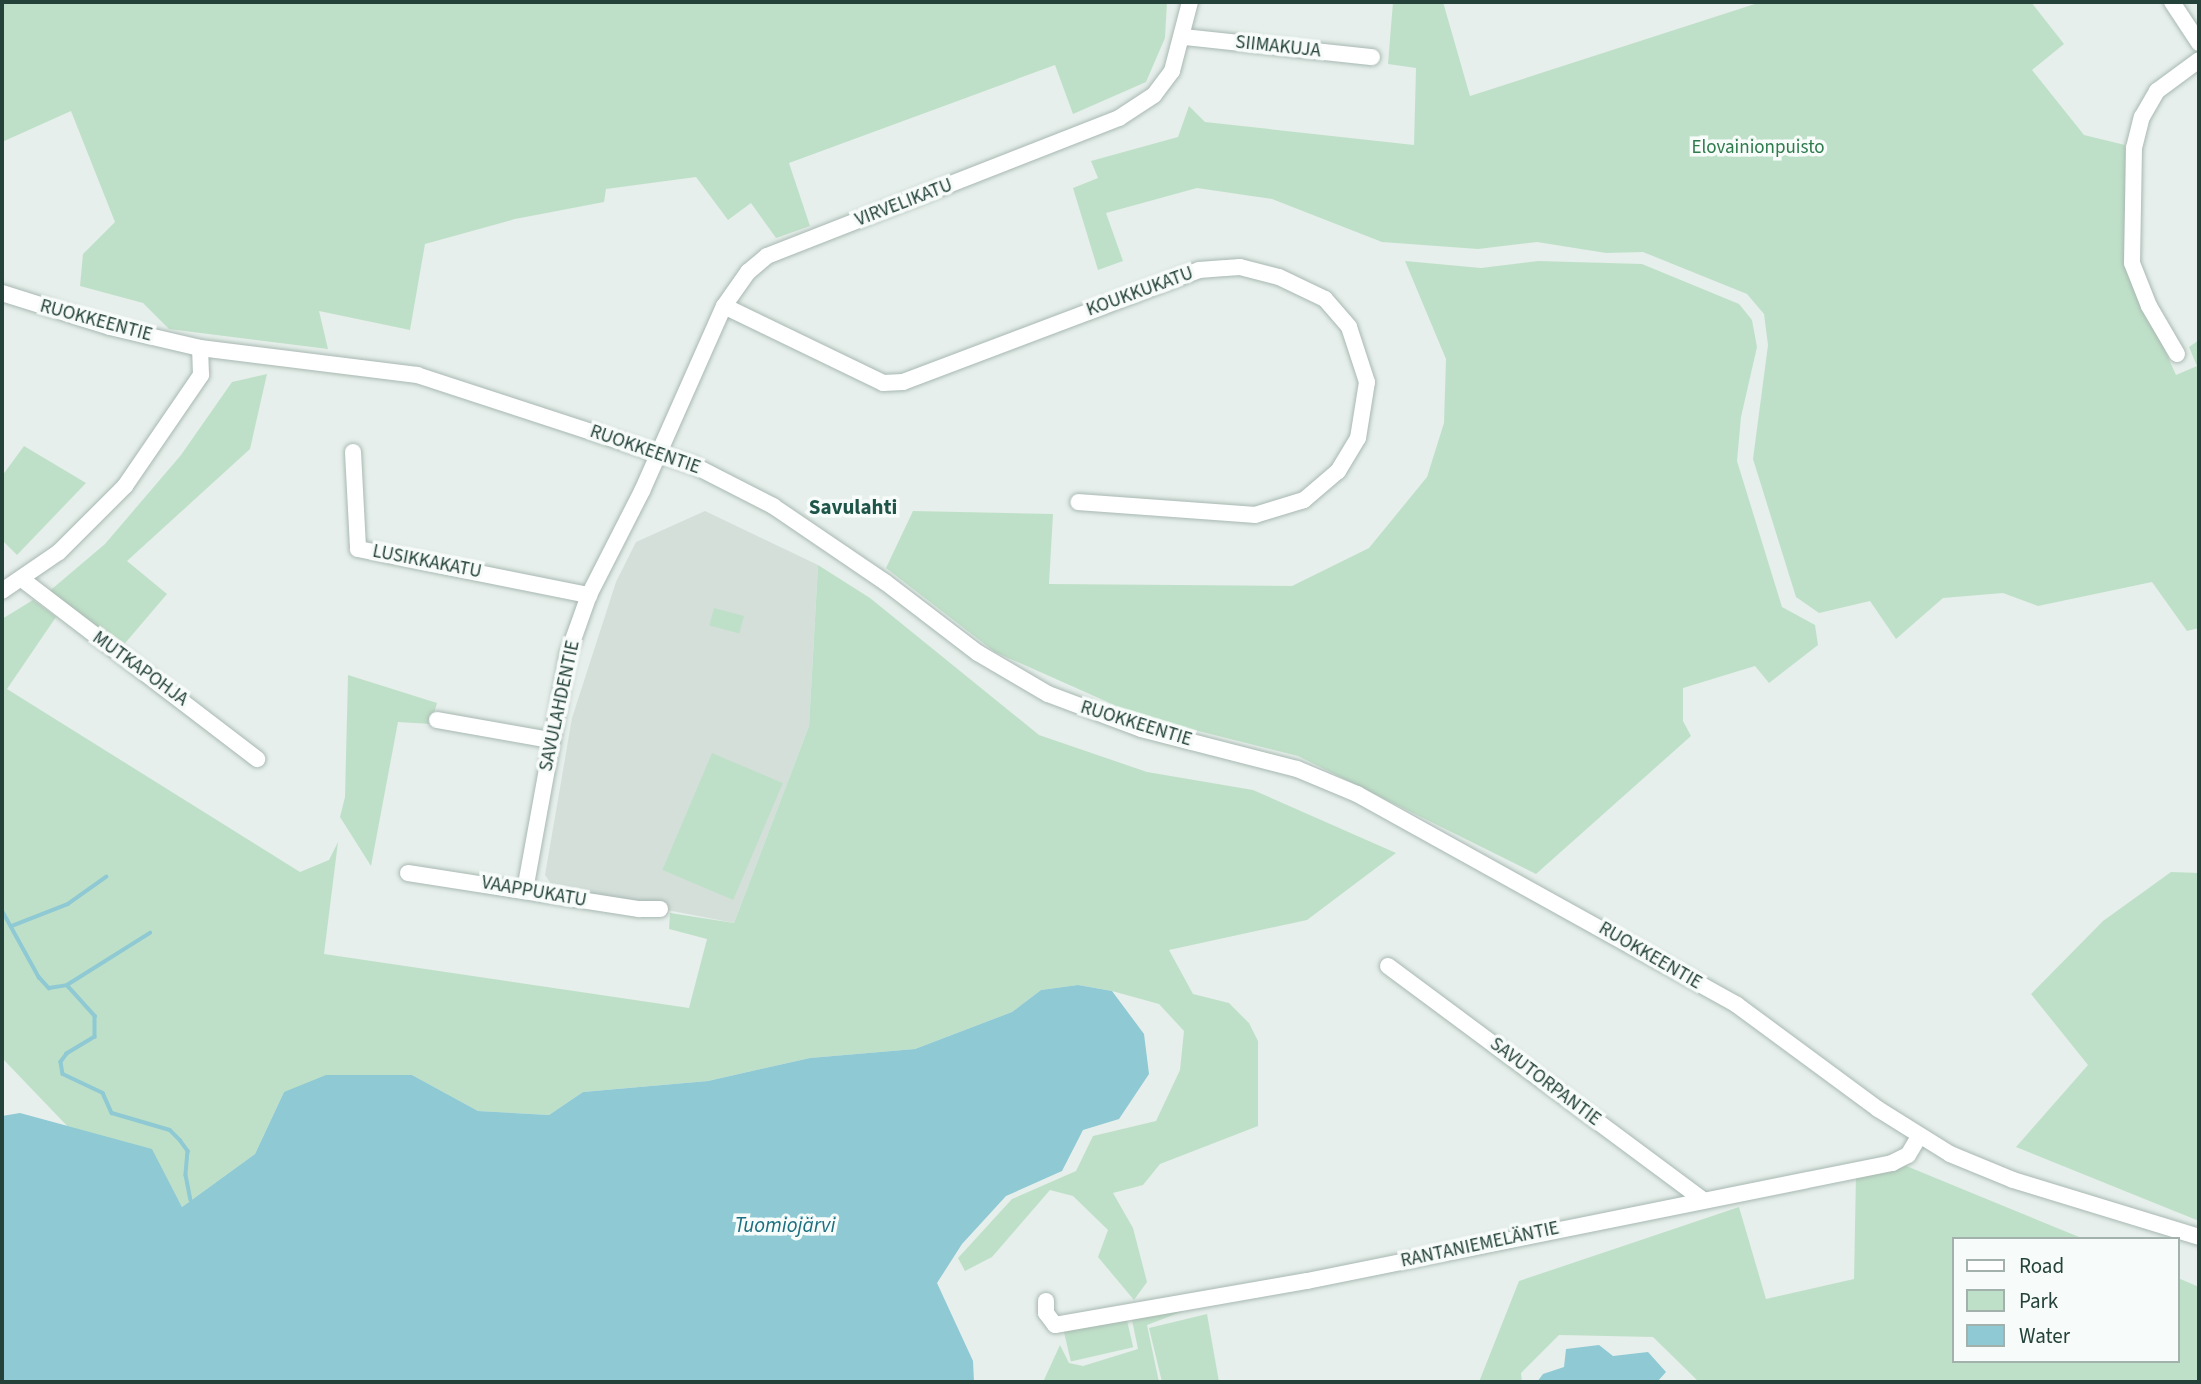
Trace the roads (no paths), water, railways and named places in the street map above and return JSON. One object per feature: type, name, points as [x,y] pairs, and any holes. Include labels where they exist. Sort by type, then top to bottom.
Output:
[{"type":"street","name":"VIRVELIKATU","points":[[658,454],[724,306],[748,272],[768,256],[1119,118],[1154,95],[1172,71],[1184,37],[1190,2]]},
{"type":"street","points":[[2172,2],[2199,43]]},
{"type":"street","name":"SIIMAKUJA","points":[[1184,37],[1372,57]]},
{"type":"street","points":[[2176,354],[2149,306],[2132,262],[2134,148],[2141,117],[2157,91],[2199,60]]},
{"type":"street","name":"KOUKKUKATU","points":[[724,306],[883,383],[903,382],[1199,271],[1240,267],[1279,277],[1325,299],[1349,327],[1367,382],[1358,438],[1338,471],[1304,500],[1255,514],[1078,502]]},
{"type":"street","name":"RUOKKEENTIE","points":[[2,293],[110,327],[201,348],[417,375],[658,454],[727,480],[773,506],[885,582],[978,653],[1048,694],[1141,729],[1297,769],[1416,825],[1737,1006],[1919,1137],[2013,1180],[2199,1237]]},
{"type":"street","points":[[2,591],[23,580],[59,552],[125,486],[201,375],[201,348]]},
{"type":"street","name":"LUSIKKAKATU","points":[[353,452],[358,549],[589,595]]},
{"type":"street","name":"SAVULAHDENTIE","points":[[525,890],[568,654],[589,595],[658,454]]},
{"type":"street","name":"MUTKAPOHJA","points":[[23,580],[257,759]]},
{"type":"street","points":[[437,720],[551,740]]},
{"type":"street","name":"VAAPPUKATU","points":[[408,873],[639,909],[660,909]]},
{"type":"street","name":"SAVUTORPANTIE","points":[[1388,966],[1702,1199]]},
{"type":"street","name":"RANTANIEMELÄNTIE","points":[[1046,1301],[1046,1313],[1055,1325],[1307,1281],[1702,1199],[1892,1163],[1908,1156],[1919,1137]]},
{"type":"water","name":"Tuomiojärvi","points":[[1078,985],[1112,991],[1144,1034],[1149,1074],[1119,1119],[1083,1130],[1062,1171],[1006,1196],[962,1244],[937,1283],[973,1361],[974,1382],[2,1382],[2,1116],[20,1113],[152,1149],[182,1207],[255,1154],[284,1092],[326,1075],[412,1075],[478,1111],[549,1115],[583,1092],[708,1081],[810,1058],[915,1049],[1012,1012],[1041,990]]},
{"type":"water","points":[[1599,1345],[1613,1356],[1648,1352],[1666,1372],[1657,1382],[1537,1382],[1543,1374],[1564,1367],[1566,1349]]},
{"type":"waterway","points":[[12,926],[68,904],[106,877]]},
{"type":"waterway","points":[[2,910],[39,977],[49,988],[67,985],[95,1016],[95,1037],[67,1054],[61,1062],[63,1074],[103,1093],[112,1113],[170,1130],[188,1151],[186,1175],[191,1200]]},
{"type":"waterway","points":[[67,985],[150,933]]},
{"type":"district","name":"Savulahti","points":[[853,507]]},
{"type":"park label","name":"Elovainionpuisto","points":[[1758,148]]}]
